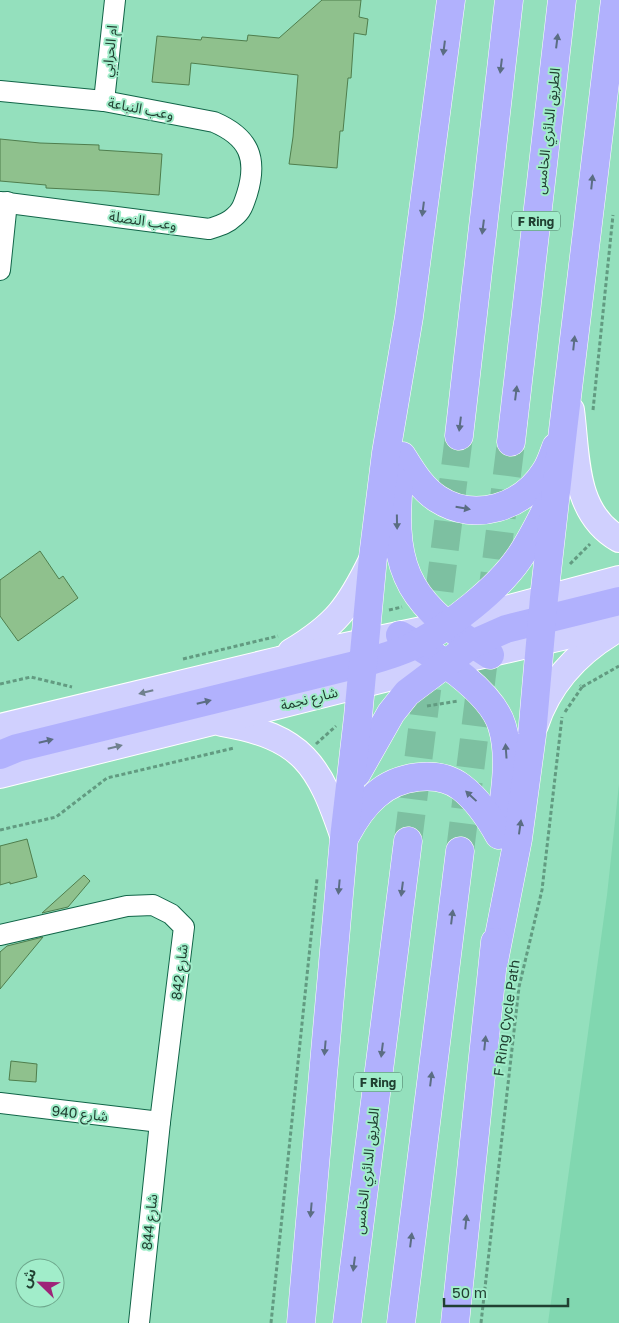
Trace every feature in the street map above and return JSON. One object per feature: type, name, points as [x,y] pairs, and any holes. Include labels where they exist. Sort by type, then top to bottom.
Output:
[{"type":"highway","points":[[302,1323],[344,838],[373,557],[386,453],[409,316],[451,0]]},
{"type":"highway","points":[[459,436],[509,0]]},
{"type":"highway","name":"الطريق الدائري الخامس","points":[[511,442],[562,0]]},
{"type":"highway","points":[[494,961],[518,839],[532,735],[556,490],[615,0]]},
{"type":"highway","points":[[409,316],[402,456],[397,508],[397,540],[412,586],[432,612],[446,625],[481,649]]},
{"type":"highway","points":[[402,456],[414,476],[439,499],[458,508],[495,509],[514,502],[530,490],[546,471],[563,430]]},
{"type":"highway","points":[[0,756],[17,748],[363,664],[394,654],[408,640],[446,625],[498,583],[519,558],[535,533],[556,490]]},
{"type":"highway","points":[[350,788],[362,760],[391,713],[407,693],[444,664],[481,649],[506,629],[619,601]]},
{"type":"highway","points":[[408,640],[444,664],[484,696],[495,710],[502,726],[506,745],[507,768],[499,835],[494,961],[455,1323]]},
{"type":"highway","points":[[344,838],[359,813],[376,794],[398,782],[419,776],[439,778],[459,786],[475,799],[499,835]]},
{"type":"highway","name":"الطريق الدائري الخامس","points":[[347,1323],[408,841]]},
{"type":"highway","points":[[401,1323],[460,851]]},
{"type":"main road","points":[[569,392],[578,477],[582,495],[590,511],[605,529],[619,539]]},
{"type":"main road","points":[[278,660],[312,639],[330,625],[354,596],[373,557]]},
{"type":"main road","points":[[542,620],[619,580]]},
{"type":"main road","points":[[446,625],[542,620],[619,626]]},
{"type":"main road","points":[[532,735],[539,713],[550,692],[574,679],[584,651],[619,626]]},
{"type":"main road","name":"شارع نجمة","points":[[0,727],[278,660],[363,664],[444,664]]},
{"type":"main road","name":"شارع نجمة","points":[[0,775],[214,722],[363,664]]},
{"type":"main road","points":[[214,722],[246,727],[266,733],[284,742],[303,756],[315,769],[324,785],[344,838]]},
{"type":"street","name":"ام الحرابي","points":[[104,101],[115,0]]},
{"type":"street","name":"وعب النباعة","points":[[0,91],[104,101],[214,122],[230,129],[240,137],[251,158],[252,172]]},
{"type":"street","name":"وعب النصلة","points":[[4,202],[209,229],[225,224],[242,209],[252,172]]},
{"type":"street","points":[[0,270],[4,202]]},
{"type":"street","name":"شارع 842","points":[[0,935],[127,906],[153,905],[171,914],[184,927],[160,1122]]},
{"type":"street","name":"شارع 940","points":[[0,1103],[160,1122]]},
{"type":"street","name":"شارع 844","points":[[139,1323],[160,1122]]},
{"type":"path","points":[[593,415],[613,214]]},
{"type":"path","points":[[178,661],[284,634]]},
{"type":"path","points":[[574,679],[619,666]]},
{"type":"path","points":[[0,684],[31,677],[72,687]]},
{"type":"path","name":"F Ring Cycle Path","points":[[481,1323],[519,987],[542,890],[562,717],[574,679]]},
{"type":"path","points":[[391,713],[484,696]]},
{"type":"path","points":[[0,830],[56,817],[107,778],[242,746]]},
{"type":"path","points":[[271,1323],[317,874]]},
{"type":"shaded area","points":[[619,784],[619,1323],[548,1323],[607,895]]},
{"type":"building","points":[[322,0],[361,0],[359,17],[368,19],[366,35],[354,33],[351,78],[348,78],[343,131],[340,131],[337,168],[289,164],[298,75],[191,63],[189,85],[152,82],[157,36],[201,40],[202,37],[247,41],[248,35],[279,38]]},
{"type":"building","points":[[0,139],[40,143],[99,145],[99,150],[162,154],[159,195],[46,188],[46,185],[0,181]]},
{"type":"building","points":[[40,551],[59,579],[63,576],[78,598],[18,641],[0,616],[0,580]]},
{"type":"building","points":[[27,839],[37,877],[0,885],[0,846]]},
{"type":"building","points":[[84,875],[90,881],[68,907],[42,913]]},
{"type":"building","points":[[43,937],[0,989],[0,952],[7,946]]},
{"type":"building","points":[[11,1061],[37,1064],[36,1082],[9,1080]]},
{"type":"tunnel","points":[[408,841],[459,436]]},
{"type":"tunnel","points":[[460,851],[511,442]]}]
